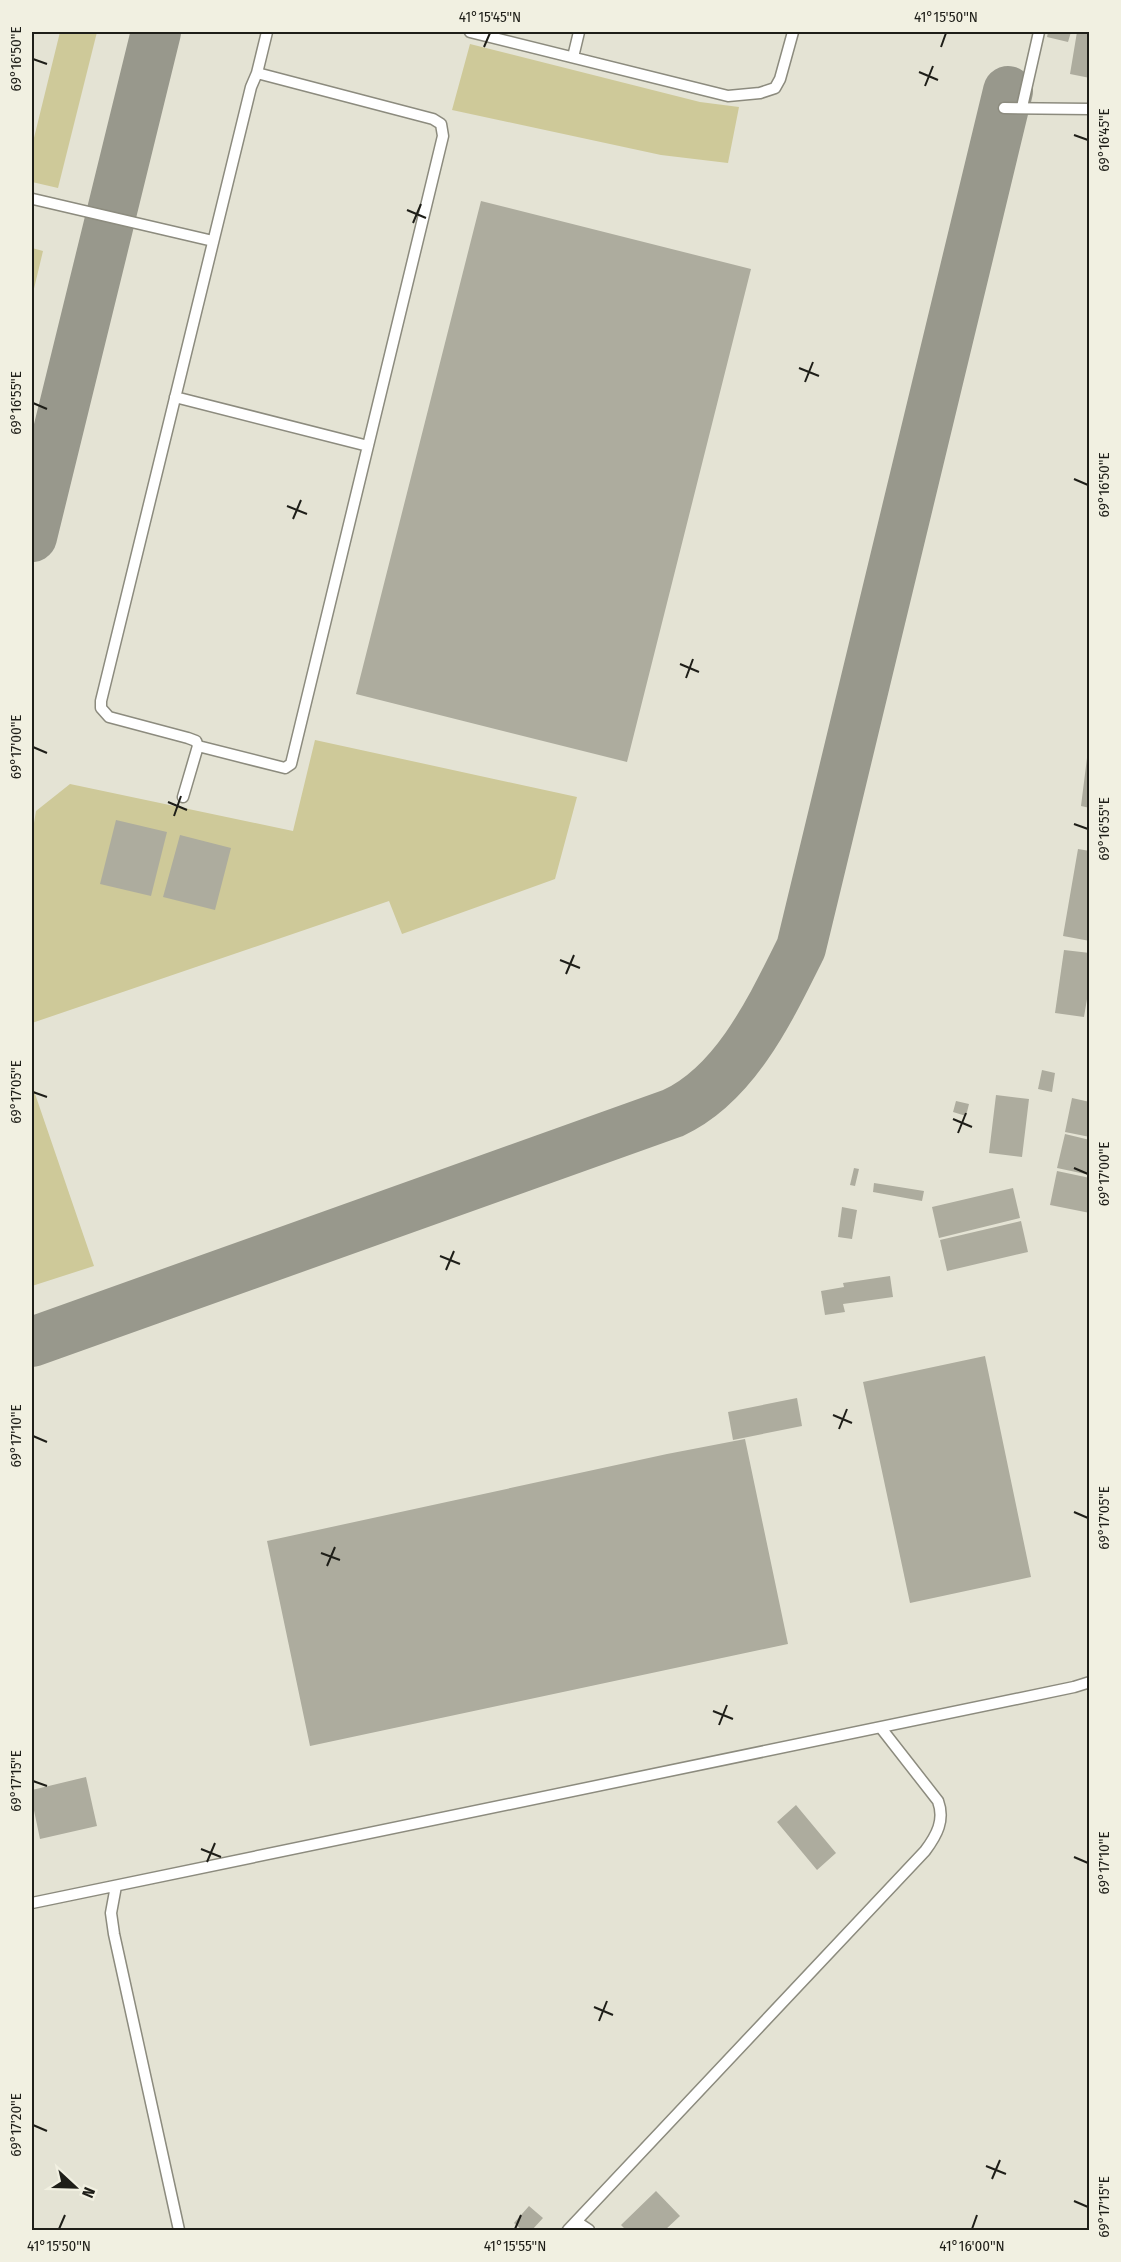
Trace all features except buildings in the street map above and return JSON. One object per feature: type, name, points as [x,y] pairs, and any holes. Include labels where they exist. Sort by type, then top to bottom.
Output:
[{"type":"lane","points":[[183,797],[198,746],[196,741],[109,717],[101,708],[103,690],[213,241],[267,32]]},
{"type":"lane","points":[[470,32],[728,96],[760,93],[775,88],[780,79],[793,32]]},
{"type":"lane","points":[[573,57],[579,32]]},
{"type":"lane","points":[[1022,107],[1039,32]]},
{"type":"lane","points":[[198,746],[285,768],[291,764],[443,129],[441,124],[433,119],[257,74]]},
{"type":"lane","points":[[1004,108],[1089,109]]},
{"type":"lane","points":[[33,199],[213,241]]},
{"type":"lane","points":[[175,397],[368,446]]},
{"type":"lane","points":[[32,1903],[881,1728],[1089,1682]]},
{"type":"lane","points":[[568,2230],[926,1851],[934,1839],[941,1819],[938,1801],[881,1728]]},
{"type":"lane","points":[[116,1886],[111,1912],[114,1934],[179,2230]]},
{"type":"lane","points":[[577,2222],[589,2230]]},
{"type":"shaded area","points":[[60,32],[97,32],[58,188],[32,182],[32,146]]},
{"type":"shaded area","points":[[470,44],[700,102],[739,107],[728,163],[661,155],[452,110]]},
{"type":"shaded area","points":[[32,248],[43,251],[32,297]]},
{"type":"shaded area","points":[[315,740],[577,797],[555,879],[402,934],[389,901],[32,1023],[32,835],[36,811],[70,784],[293,831]]},
{"type":"shaded area","points":[[32,1085],[94,1266],[32,1286]]},
{"type":"taxiway","points":[[32,537],[156,32]]},
{"type":"taxiway","points":[[32,1342],[673,1113],[695,1100],[733,1064],[764,1019],[801,948],[1008,91]]}]
